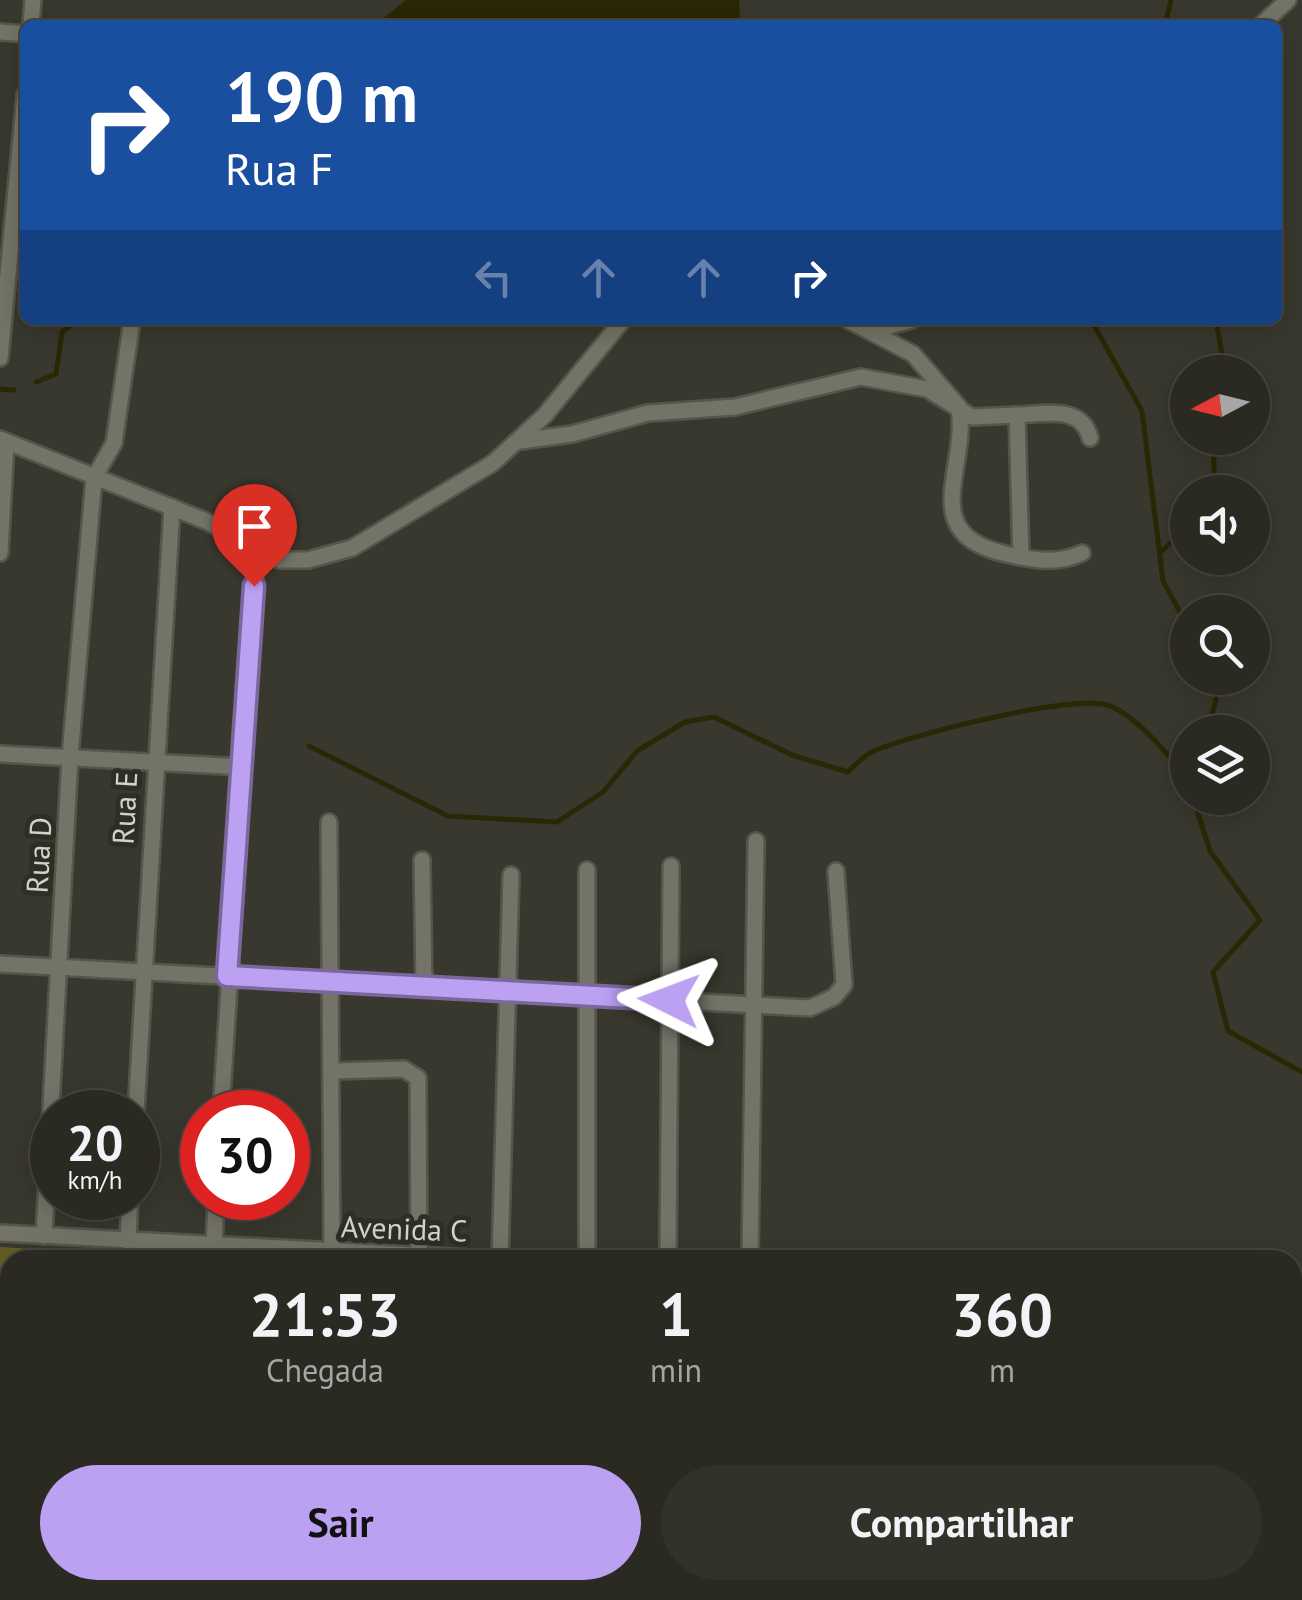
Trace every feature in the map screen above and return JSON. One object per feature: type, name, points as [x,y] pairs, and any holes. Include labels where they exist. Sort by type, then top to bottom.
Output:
[{"type":"street","points":[[1266,20],[1288,0]]},
{"type":"street","points":[[0,358],[20,148]]},
{"type":"street","points":[[94,478],[114,443],[131,325]]},
{"type":"street","points":[[0,553],[3,440],[172,507],[257,550],[291,562],[352,548],[460,485],[520,440],[619,325]]},
{"type":"street","points":[[858,325],[899,344],[929,368],[960,412],[958,473],[950,502],[953,520],[972,542],[1021,557],[1051,561],[1082,553]]},
{"type":"street","points":[[871,331],[893,325]]},
{"type":"street","points":[[520,440],[572,434],[648,413],[735,407],[861,377],[908,383],[937,394],[972,417],[1071,414],[1088,427],[1090,438]]},
{"type":"street","points":[[1017,415],[1021,557]]},
{"type":"street","name":"Rua D","points":[[44,1236],[70,757],[94,478]]},
{"type":"street","name":"Rua E","points":[[137,1090],[172,507]]},
{"type":"street","points":[[221,1090],[257,550]]},
{"type":"street","points":[[0,754],[243,767]]},
{"type":"street","points":[[329,822],[334,1070],[332,1250]]},
{"type":"street","points":[[750,1250],[756,842]]},
{"type":"street","points":[[422,860],[424,989]]},
{"type":"street","points":[[668,1250],[670,866]]},
{"type":"street","points":[[587,870],[587,1250]]},
{"type":"street","points":[[0,964],[810,1008],[834,997],[844,986],[836,871]]},
{"type":"street","points":[[502,1250],[511,875]]},
{"type":"street","points":[[334,1070],[404,1070],[418,1078],[419,1250]]},
{"type":"street","points":[[128,1241],[129,1220]]},
{"type":"street","points":[[216,1220],[217,1250]]},
{"type":"street","name":"Avenida C","points":[[0,1233],[208,1250]]},
{"type":"shaded area","points":[[406,0],[739,0],[740,20],[381,20]]},
{"type":"shaded area","points":[[0,1247],[53,1250],[0,1250]]},
{"type":"waterway","points":[[1166,20],[1171,0]]},
{"type":"waterway","points":[[36,382],[56,374],[62,332],[71,325]]},
{"type":"waterway","points":[[1094,325],[1142,411],[1163,581],[1171,595]]},
{"type":"waterway","points":[[1217,325],[1222,355]]},
{"type":"waterway","points":[[0,389],[14,390]]},
{"type":"waterway","points":[[1214,455],[1214,475]]},
{"type":"waterway","points":[[1161,552],[1170,543]]},
{"type":"waterway","points":[[1212,715],[1217,695]]},
{"type":"waterway","points":[[309,746],[448,816],[557,822],[603,792],[637,751],[685,722],[714,717],[792,755],[848,772],[872,752],[919,736],[990,718],[1088,703],[1107,705],[1130,718],[1170,759]]},
{"type":"waterway","points":[[1198,815],[1210,851],[1260,920],[1213,972],[1228,1031],[1302,1072]]},
{"type":"route","points":[[254,586],[227,976],[669,1000]]}]
